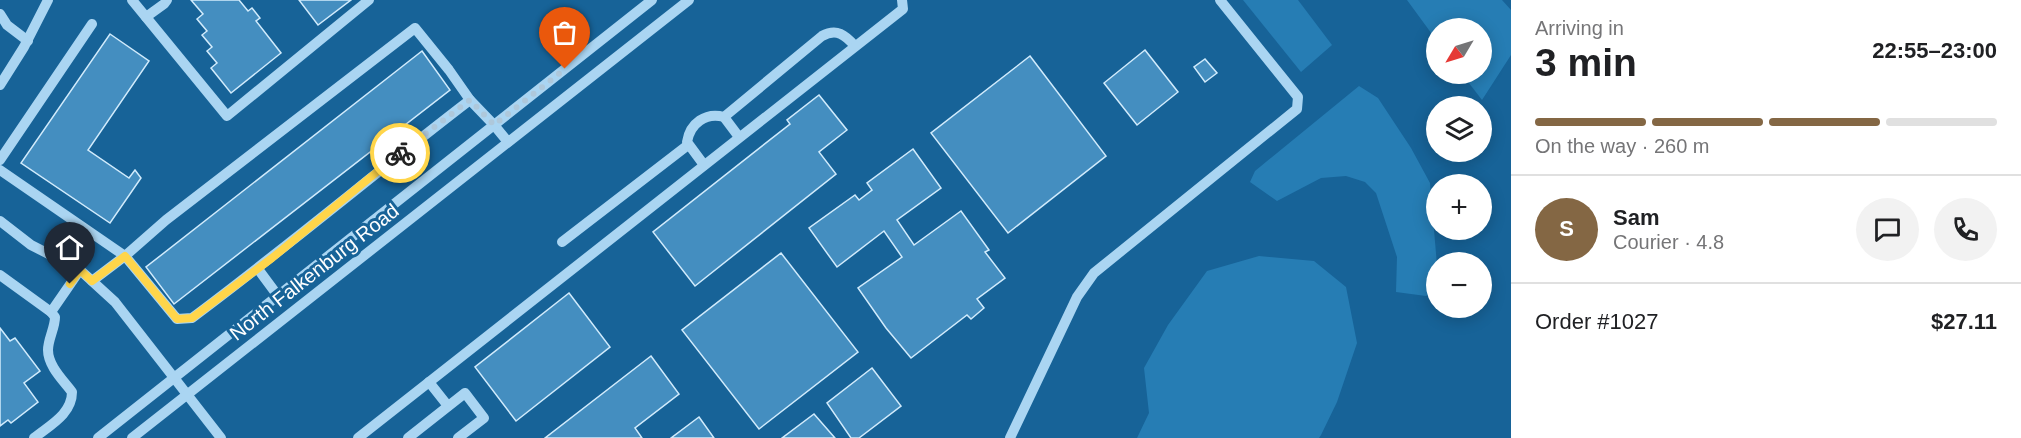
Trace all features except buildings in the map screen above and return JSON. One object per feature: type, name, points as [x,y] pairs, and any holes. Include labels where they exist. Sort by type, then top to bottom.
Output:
[{"type":"street","points":[[0,85],[28,41],[48,0]]},
{"type":"street","points":[[132,0],[227,116],[369,0]]},
{"type":"street","points":[[146,18],[167,0]]},
{"type":"street","name":"North Falkenburg Road","points":[[98,438],[652,0]]},
{"type":"street","name":"North Falkenburg Road","points":[[132,438],[688,0]]},
{"type":"street","points":[[358,438],[903,9],[902,0]]},
{"type":"street","points":[[1010,438],[1077,297],[1094,273],[1298,109],[1298,97],[1220,0]]},
{"type":"street","points":[[0,14],[7,25],[28,41]]},
{"type":"street","points":[[0,160],[92,24]]},
{"type":"street","points":[[92,281],[125,256],[165,220],[415,28],[470,100],[508,142]]},
{"type":"street","points":[[704,165],[688,145],[688,136],[698,121],[708,116],[724,117],[829,32],[845,35],[855,46]]},
{"type":"street","points":[[0,170],[125,256],[177,319],[192,318],[258,268],[388,162],[470,100]]},
{"type":"street","points":[[724,117],[739,137]]},
{"type":"street","points":[[562,242],[688,145]]},
{"type":"street","points":[[0,220],[31,245],[80,270],[115,302],[221,438]]},
{"type":"street","points":[[258,268],[278,296]]},
{"type":"street","points":[[51,312],[80,270]]},
{"type":"street","points":[[0,275],[56,317],[48,351],[58,374],[72,392],[72,400],[65,413],[34,438]]},
{"type":"street","points":[[429,382],[448,406]]},
{"type":"street","points":[[408,438],[465,393],[484,418],[458,438]]},
{"type":"shaded area","points":[[1243,0],[1298,0],[1332,45],[1301,72]]},
{"type":"shaded area","points":[[1407,0],[1502,0],[1511,10],[1511,55],[1485,96],[1479,96],[1470,84],[1492,84],[1492,18],[1426,18],[1426,26]]},
{"type":"shaded area","points":[[1359,86],[1378,98],[1426,176],[1426,240],[1435,240],[1436,252],[1426,252],[1426,296],[1396,292],[1397,257],[1376,193],[1365,182],[1346,176],[1321,178],[1277,201],[1250,182],[1255,171]]},
{"type":"shaded area","points":[[1259,256],[1314,261],[1346,287],[1357,343],[1337,402],[1319,438],[1137,438],[1149,413],[1144,368],[1168,325],[1207,271]]},
{"type":"way so far","points":[[400,153],[470,100],[494,125],[565,69]]},
{"type":"route","points":[[70,284],[80,270],[92,281],[125,256],[177,319],[192,318],[272,258],[400,153]]}]
